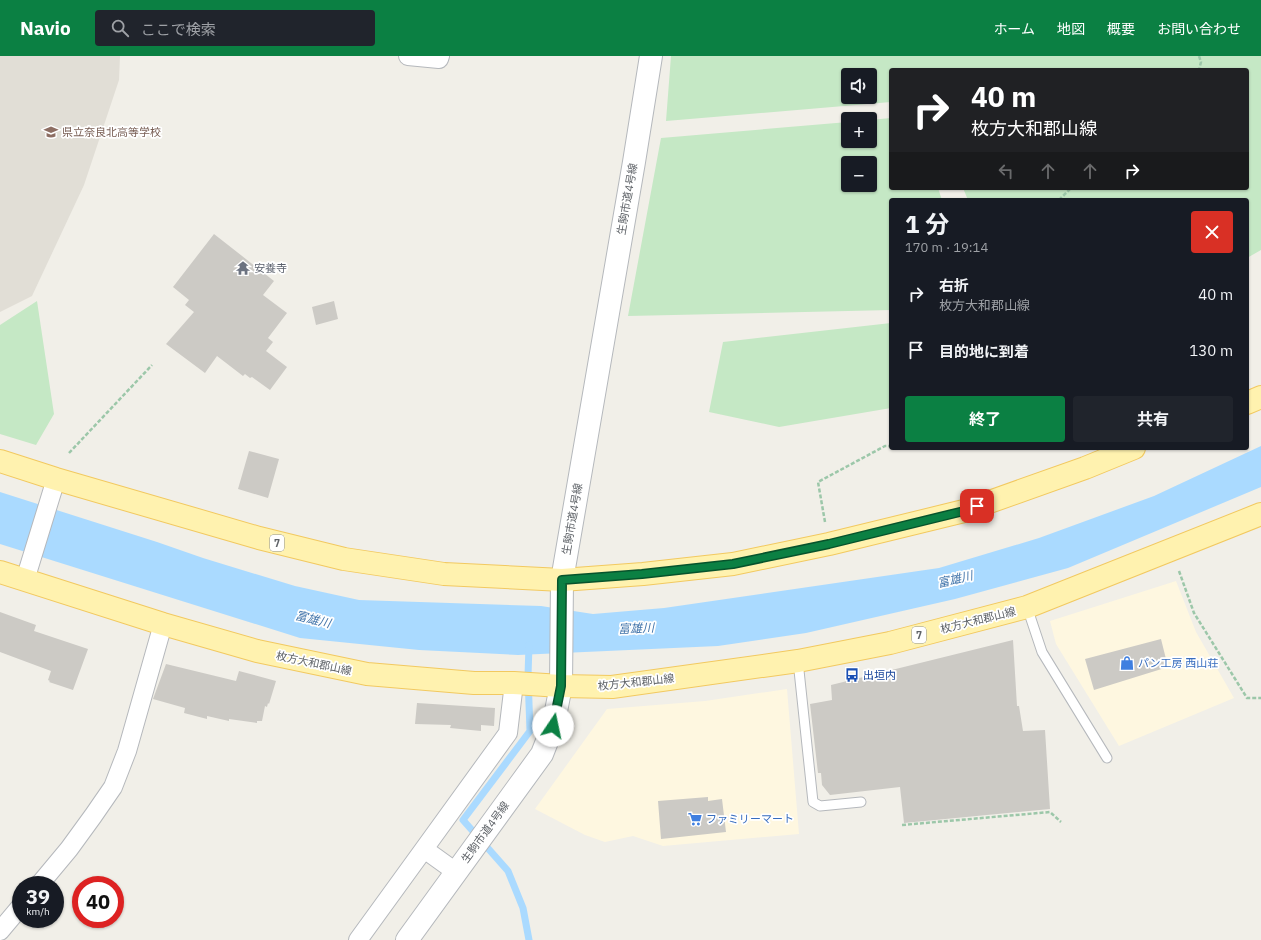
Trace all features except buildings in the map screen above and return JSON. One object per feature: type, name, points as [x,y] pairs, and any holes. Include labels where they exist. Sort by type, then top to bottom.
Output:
[{"type":"main road","points":[[1249,402],[1261,397]]},
{"type":"main road","name":"7","points":[[0,461],[56,479],[259,538],[344,559],[444,574],[562,580],[642,574],[733,564],[829,544],[964,511],[1084,468],[1129,450]]},
{"type":"main road","name":"枚方大和郡山線","points":[[0,572],[163,624],[257,651],[367,674],[474,683],[612,686],[798,661],[890,643],[1027,607],[1261,514]]},
{"type":"street","points":[[408,56],[439,59],[440,56]]},
{"type":"street","name":"生駒市道4号線","points":[[407,940],[542,754],[553,726],[561,686],[562,580],[650,56]]},
{"type":"street","points":[[25,580],[56,479]]},
{"type":"street","points":[[46,876],[69,849],[112,787],[127,751],[163,624]]},
{"type":"street","points":[[358,940],[508,733],[514,683]]},
{"type":"street","points":[[424,849],[456,872]]},
{"type":"street","points":[[0,931],[12,917]]},
{"type":"lane","points":[[1027,607],[1042,652],[1107,758]]},
{"type":"lane","points":[[798,661],[813,802],[820,806],[861,802]]},
{"type":"path","points":[[1199,56],[1201,62],[1200,68]]},
{"type":"path","points":[[1061,198],[1069,190]]},
{"type":"path","points":[[70,453],[152,365]]},
{"type":"path","points":[[829,544],[818,482],[885,446],[889,446]]},
{"type":"path","points":[[1171,550],[1194,613],[1247,698],[1261,698]]},
{"type":"path","points":[[902,825],[956,819],[1050,812],[1061,822]]},
{"type":"shaded area","name":"県立奈良北高等学校","points":[[0,56],[120,56],[119,80],[84,185],[32,296],[0,312]]},
{"type":"shaded area","points":[[1176,581],[1196,632],[1234,698],[1119,746],[1056,644],[1050,621]]},
{"type":"shaded area","points":[[787,689],[799,834],[663,846],[633,836],[605,842],[585,835],[535,809],[607,709],[705,701]]},
{"type":"green space","points":[[671,56],[1261,56],[1261,250],[1249,257],[1249,198],[967,198],[964,190],[1249,190],[1249,68],[889,68],[889,102],[877,103],[877,68],[841,68],[841,104],[867,104],[666,121]]},
{"type":"green space","points":[[889,118],[889,190],[939,190],[941,198],[889,198],[889,310],[628,316],[661,138],[841,123],[841,148],[877,148],[877,119]]},
{"type":"green space","points":[[37,301],[54,414],[36,445],[0,434],[0,325]]},
{"type":"green space","points":[[889,323],[889,408],[779,427],[709,412],[723,342]]},
{"type":"water","name":"富雄川","points":[[1261,446],[1261,487],[1068,568],[955,599],[806,633],[718,646],[518,655],[419,650],[300,638],[0,544],[0,492],[203,558],[295,586],[359,600],[541,606],[593,614],[664,608],[939,568],[1039,538],[1154,496]]},
{"type":"waterway","points":[[529,645],[528,676],[530,731],[463,820],[508,871],[523,908],[529,940]]},
{"type":"place","name":"県立奈良北高等学校","points":[[51,132]]},
{"type":"place","name":"安養寺","points":[[243,268]]},
{"type":"place","name":"パン工房 西山荘","points":[[1127,663]]},
{"type":"place","name":"出垣内","points":[[852,675]]},
{"type":"place","name":"ファミリーマート","points":[[695,819]]},
{"type":"route","points":[[553,726],[561,686],[562,580],[642,574],[733,564],[829,544],[964,511],[977,506]]}]
